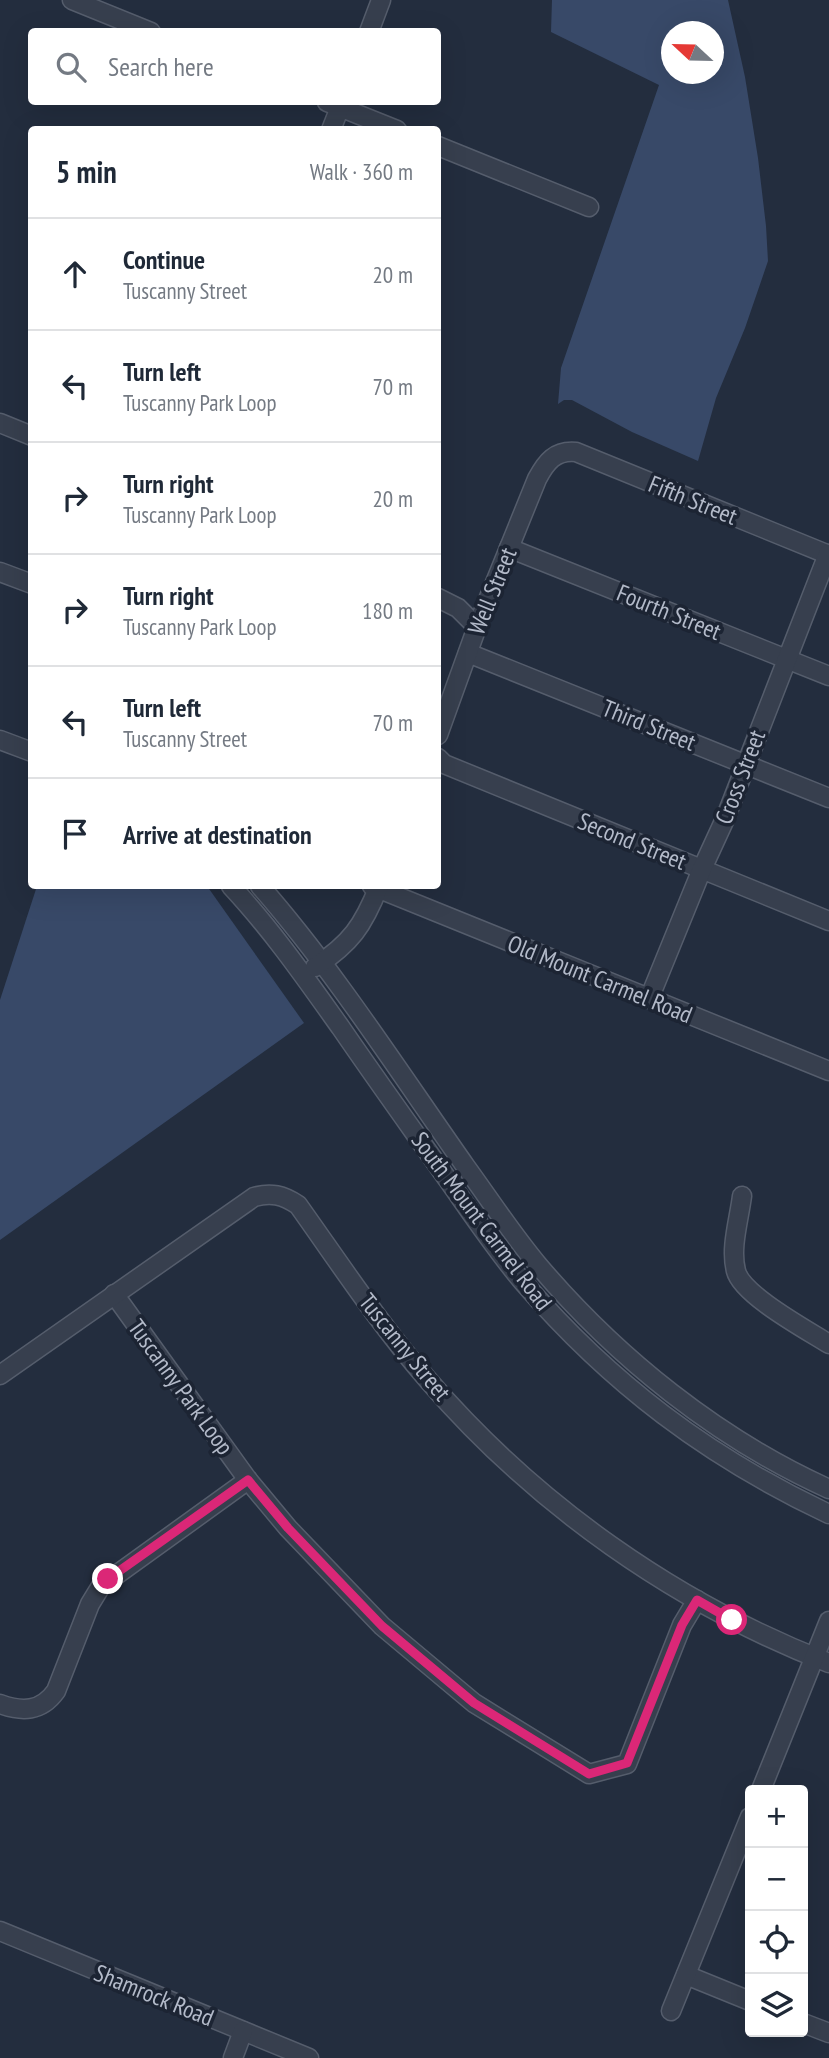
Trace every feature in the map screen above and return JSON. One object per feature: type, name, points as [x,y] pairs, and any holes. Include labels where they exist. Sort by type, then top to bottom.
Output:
[{"type":"street","points":[[72,0],[141,28]]},
{"type":"street","points":[[371,28],[382,0]]},
{"type":"street","points":[[332,126],[336,105]]},
{"type":"street","points":[[341,105],[388,126]]},
{"type":"street","points":[[441,147],[589,207]]},
{"type":"street","points":[[0,423],[28,434]]},
{"type":"street","name":"Fifth Street","points":[[557,454],[576,452],[828,555]]},
{"type":"street","name":"Well Street","points":[[441,727],[477,627],[543,468],[549,459],[557,454]]},
{"type":"street","name":"Fourth Street","points":[[509,548],[829,676]]},
{"type":"street","name":"Cross Street","points":[[649,999],[725,819],[828,555]]},
{"type":"street","points":[[0,572],[28,582]]},
{"type":"street","points":[[441,600],[458,608],[477,627]]},
{"type":"street","name":"Third Street","points":[[468,653],[829,798]]},
{"type":"street","points":[[0,740],[28,750]]},
{"type":"street","name":"Second Street","points":[[441,761],[829,921]]},
{"type":"street","name":"South Mount Carmel Road","points":[[234,889],[266,925],[303,975],[485,1232],[559,1322],[644,1402],[695,1439],[784,1493],[829,1514]]},
{"type":"street","name":"South Mount Carmel Road","points":[[262,889],[323,962],[517,1238],[568,1298],[624,1352],[696,1411],[734,1437],[829,1489]]},
{"type":"street","points":[[303,975],[342,947],[358,930],[365,920],[375,889]]},
{"type":"street","name":"Old Mount Carmel Road","points":[[383,889],[829,1070]]},
{"type":"street","name":"Tuscanny Street","points":[[0,1375],[254,1197],[276,1194],[298,1205],[360,1293],[427,1380],[537,1489],[600,1538],[697,1600],[750,1629],[822,1660]]},
{"type":"street","points":[[743,1196],[734,1254],[736,1274],[757,1298],[829,1344]]},
{"type":"street","name":"Tuscanny Park Loop","points":[[114,1294],[248,1480],[288,1528],[382,1626],[474,1703],[589,1774],[627,1763],[682,1625],[697,1600]]},
{"type":"street","points":[[0,1703],[13,1709],[29,1709],[44,1704],[51,1698],[90,1604],[101,1586],[248,1480]]},
{"type":"street","points":[[763,1785],[822,1660],[829,1621]]},
{"type":"street","points":[[671,2011],[745,1828]]},
{"type":"street","name":"Shamrock Road","points":[[0,1931],[309,2058]]},
{"type":"street","points":[[686,1975],[745,1999]]},
{"type":"street","points":[[808,2025],[829,2034]]},
{"type":"street","points":[[233,2058],[243,2032]]},
{"type":"water","points":[[552,0],[728,0],[745,77],[758,158],[768,261],[745,328],[716,398],[698,461],[632,432],[572,400],[564,400],[558,404],[561,368],[659,85],[551,32]]},
{"type":"water","points":[[36,889],[209,889],[304,1023],[0,1240],[0,1000]]},
{"type":"route","points":[[108,1579],[248,1480],[288,1528],[382,1626],[474,1703],[589,1774],[627,1763],[682,1625],[697,1600],[732,1620]]}]
